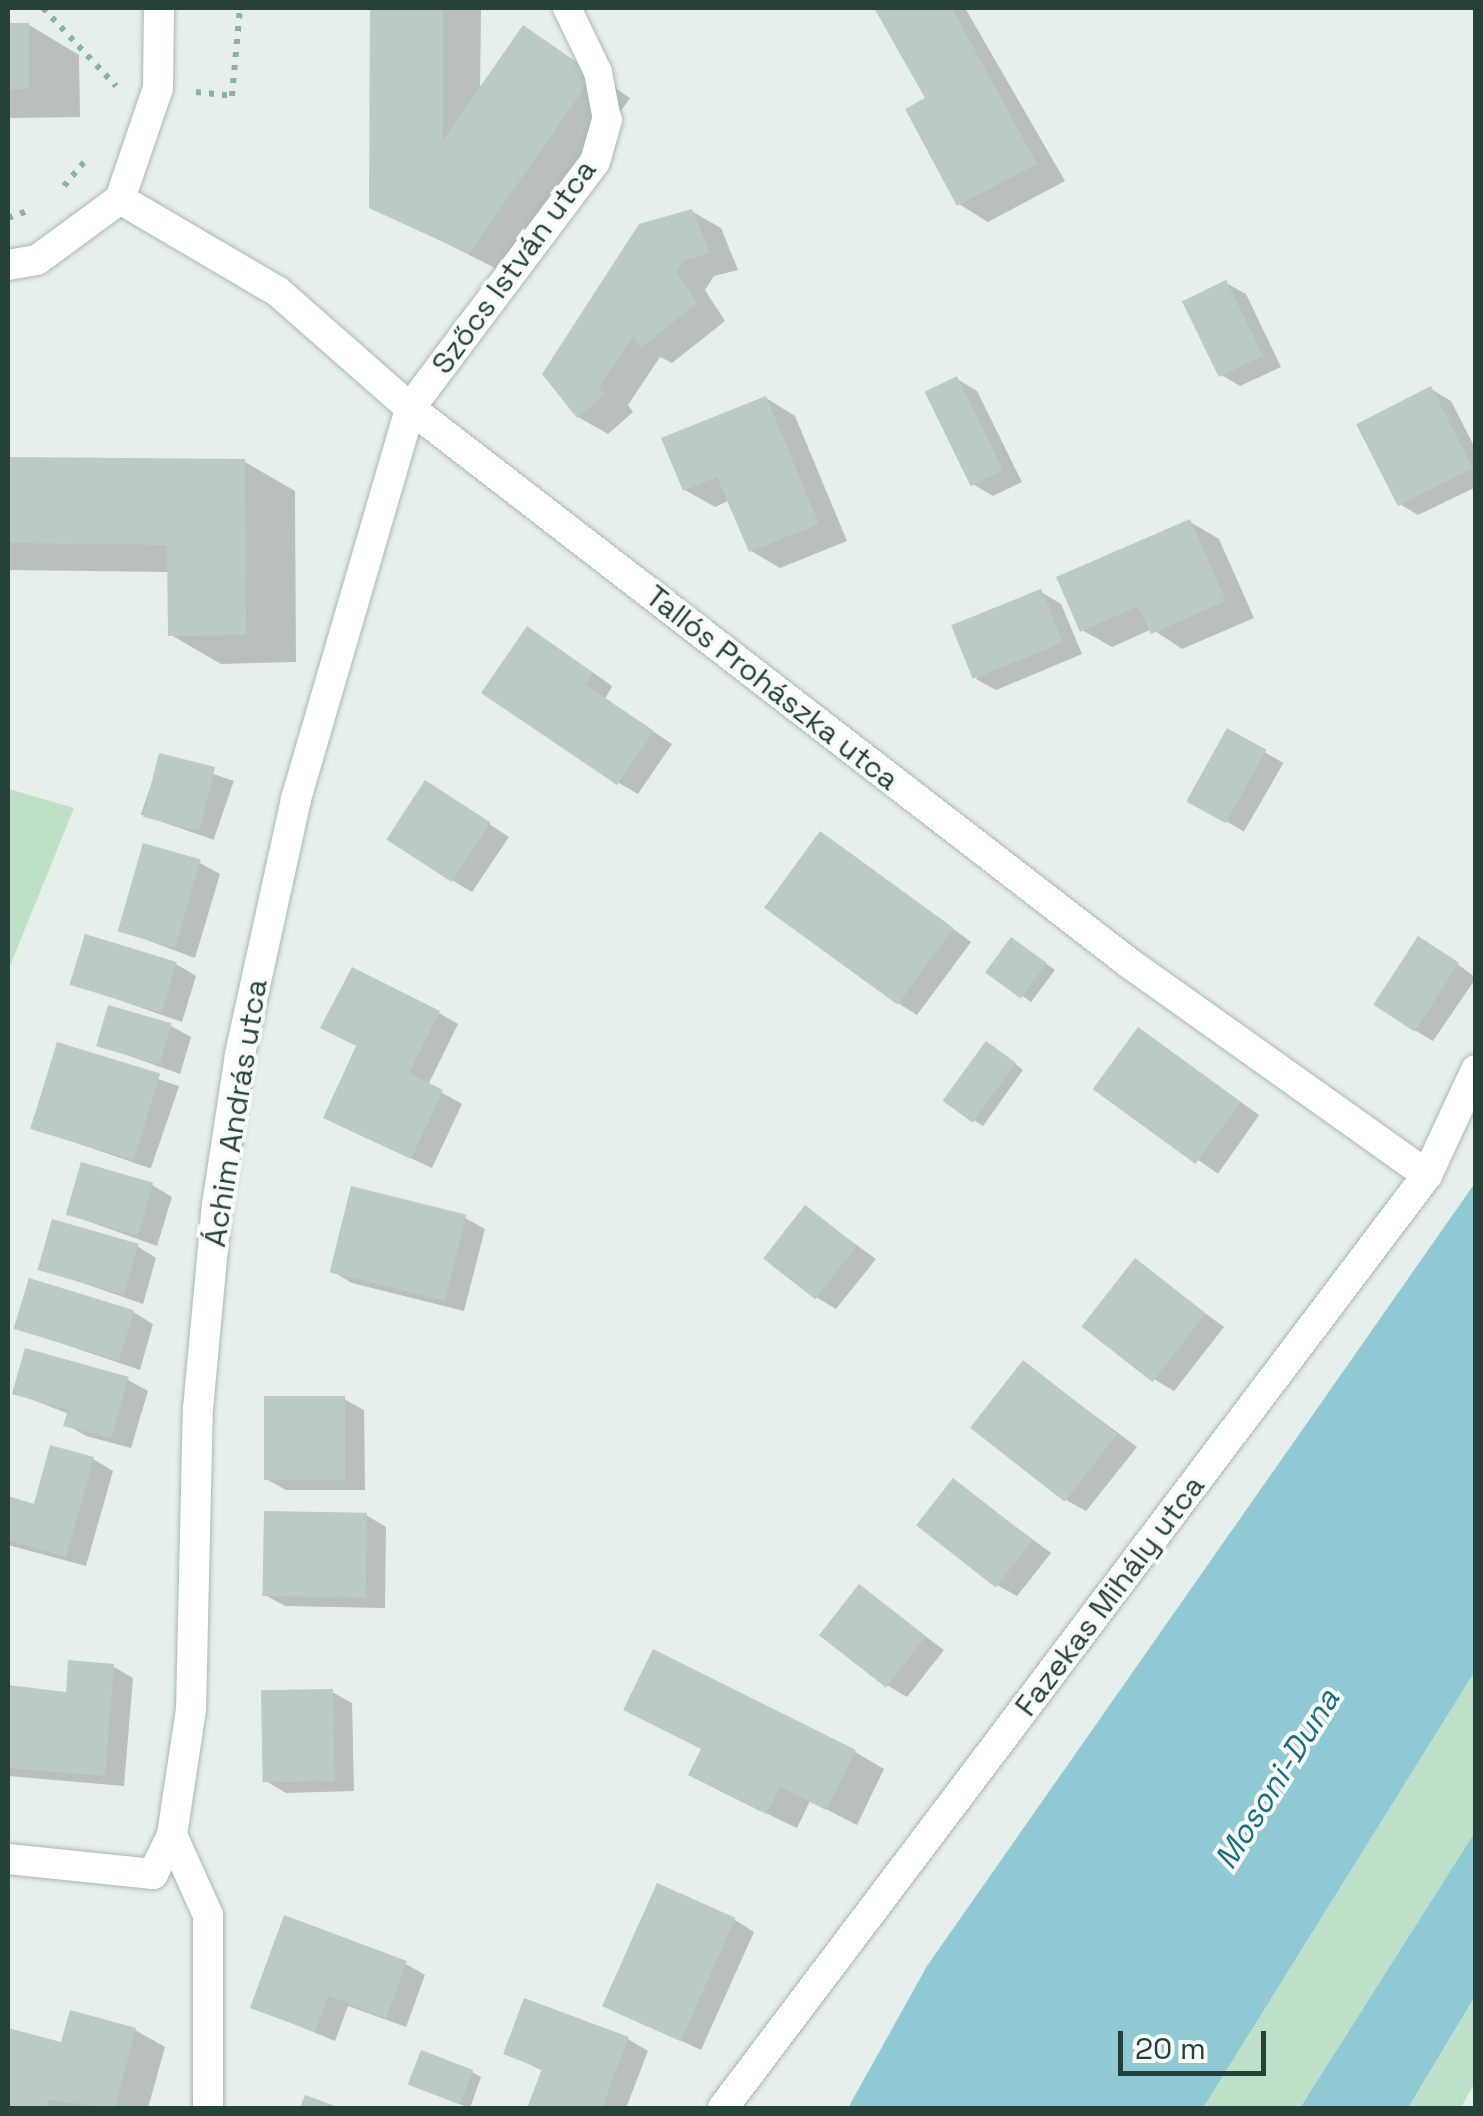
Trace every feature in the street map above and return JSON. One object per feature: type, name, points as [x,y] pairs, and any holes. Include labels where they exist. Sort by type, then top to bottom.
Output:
[{"type":"street","points":[[8,265],[37,260],[120,199],[158,88],[160,8]]},
{"type":"street","name":"Szőcs István utca","points":[[410,408],[595,162],[608,120]]},
{"type":"street","name":"Tallós Prohászka utca","points":[[120,199],[277,291],[410,408],[1128,963],[1427,1175]]},
{"type":"street","name":"Áchim András utca","points":[[8,1859],[153,1874],[172,1834],[191,1710],[198,1410],[217,1205],[240,1054],[296,799],[410,408]]},
{"type":"street","name":"Fazekas Mihály utca","points":[[723,2108],[1427,1175],[1476,1070]]},
{"type":"street","points":[[172,1834],[208,1915],[208,2108]]},
{"type":"lane","points":[[567,8],[598,72],[608,120]]},
{"type":"path","points":[[42,8],[116,86],[232,96],[240,8]]},
{"type":"path","points":[[110,101],[116,86]]},
{"type":"path","points":[[57,192],[93,146]]},
{"type":"path","points":[[8,218],[36,206]]},
{"type":"green space","points":[[8,789],[74,808],[8,971]]},
{"type":"green space","points":[[1475,1671],[1475,1832],[1300,2108],[1203,2108]]},
{"type":"green space","points":[[1475,1996],[1475,2082],[1461,2108],[1408,2108]]},
{"type":"water","name":"Mosoni-Duna","points":[[1475,1183],[1475,1671],[1203,2108],[848,2108],[927,1966]]},
{"type":"water","points":[[1475,1832],[1475,1996],[1408,2108],[1300,2108]]},
{"type":"building","points":[[370,8],[443,8],[443,140],[523,25],[594,74],[469,254],[369,208]]},
{"type":"building","points":[[874,8],[952,8],[1037,164],[957,206],[905,109],[925,98]]},
{"type":"building","points":[[8,23],[29,23],[29,89],[8,89]]},
{"type":"building","points":[[692,209],[710,253],[684,260],[676,272],[697,303],[641,348],[633,337],[599,387],[605,394],[577,418],[542,374],[639,224]]},
{"type":"building","points":[[1226,280],[1263,355],[1219,377],[1182,301]]},
{"type":"building","points":[[957,376],[1003,470],[971,486],[925,392]]},
{"type":"building","points":[[1431,386],[1473,468],[1398,506],[1356,424]]},
{"type":"building","points":[[766,396],[819,524],[749,552],[717,477],[683,491],[661,438]]},
{"type":"building","points":[[8,457],[245,459],[246,635],[168,636],[167,545],[8,543]]},
{"type":"building","points":[[1190,519],[1226,601],[1151,634],[1138,606],[1080,632],[1056,577]]},
{"type":"building","points":[[1041,589],[1063,643],[973,679],[951,625]]},
{"type":"building","points":[[527,626],[593,673],[586,685],[654,731],[617,785],[481,693]]},
{"type":"building","points":[[1227,728],[1266,750],[1226,823],[1186,801]]},
{"type":"building","points":[[159,753],[215,767],[199,831],[143,817]]},
{"type":"building","points":[[425,780],[490,822],[452,882],[386,840]]},
{"type":"building","points":[[820,831],[953,928],[898,1005],[764,908]]},
{"type":"building","points":[[143,843],[201,860],[175,948],[118,931]]},
{"type":"building","points":[[85,934],[177,962],[161,1013],[70,985]]},
{"type":"building","points":[[1418,936],[1459,963],[1414,1031],[1373,1005]]},
{"type":"building","points":[[1011,937],[1047,963],[1021,998],[985,973]]},
{"type":"building","points":[[352,967],[440,1011],[409,1073],[443,1090],[411,1159],[323,1118],[356,1046],[320,1028]]},
{"type":"building","points":[[108,1005],[171,1023],[160,1065],[96,1046]]},
{"type":"building","points":[[1138,1027],[1241,1102],[1195,1164],[1093,1089]]},
{"type":"building","points":[[986,1041],[1016,1063],[972,1123],[943,1101]]},
{"type":"building","points":[[57,1042],[160,1074],[134,1161],[30,1129]]},
{"type":"building","points":[[81,1162],[153,1183],[138,1236],[66,1215]]},
{"type":"building","points":[[351,1186],[466,1215],[445,1301],[329,1272]]},
{"type":"building","points":[[805,1205],[857,1246],[815,1299],[763,1259]]},
{"type":"building","points":[[52,1219],[139,1244],[124,1295],[37,1270]]},
{"type":"building","points":[[1135,1258],[1206,1313],[1152,1382],[1081,1327]]},
{"type":"building","points":[[29,1278],[134,1310],[119,1361],[14,1329]]},
{"type":"building","points":[[25,1348],[129,1377],[111,1438],[63,1426],[68,1410],[12,1394]]},
{"type":"building","points":[[1023,1360],[1118,1434],[1065,1502],[970,1428]]},
{"type":"building","points":[[264,1396],[345,1396],[345,1480],[264,1480]]},
{"type":"building","points":[[50,1445],[94,1457],[66,1557],[8,1540],[8,1496],[34,1504]]},
{"type":"building","points":[[953,1478],[1033,1540],[996,1587],[916,1525]]},
{"type":"building","points":[[264,1511],[367,1513],[366,1598],[263,1596]]},
{"type":"building","points":[[859,1584],[926,1636],[886,1688],[819,1635]]},
{"type":"building","points":[[653,1649],[856,1750],[826,1810],[780,1787],[766,1814],[688,1775],[701,1749],[623,1710]]},
{"type":"building","points":[[68,1660],[114,1664],[105,1776],[8,1768],[8,1685],[66,1692]]},
{"type":"building","points":[[333,1689],[335,1781],[263,1782],[261,1690]]},
{"type":"building","points":[[657,1883],[736,1918],[681,2041],[602,2006]]},
{"type":"building","points":[[284,1915],[407,1961],[386,2018],[328,1996],[315,2032],[250,2008]]},
{"type":"building","points":[[524,1998],[629,2037],[602,2108],[527,2108],[542,2069],[503,2054]]},
{"type":"building","points":[[70,2010],[136,2028],[115,2108],[48,2100],[46,2108],[8,2108],[8,2028],[61,2042]]},
{"type":"building","points":[[421,2050],[473,2070],[460,2105],[408,2085]]},
{"type":"building","points":[[305,2095],[341,2108],[300,2108]]}]
